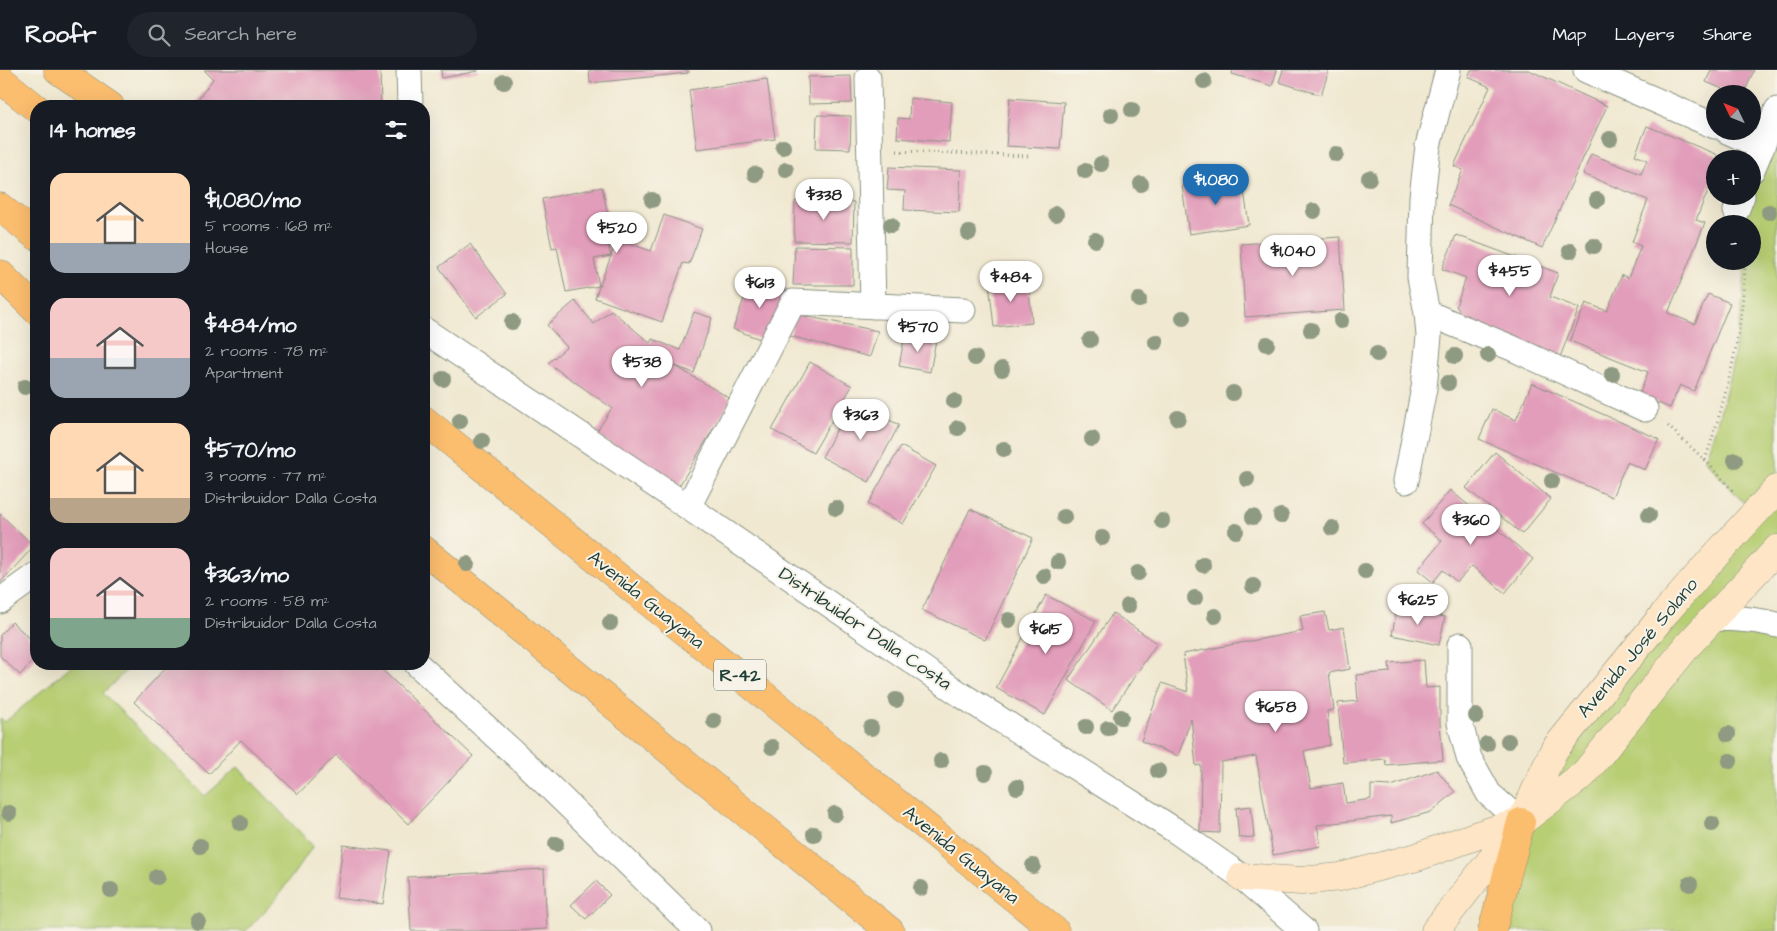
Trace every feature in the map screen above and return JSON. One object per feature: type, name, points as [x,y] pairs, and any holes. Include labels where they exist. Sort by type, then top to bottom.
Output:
[{"type":"main road","points":[[58,70],[101,100]]},
{"type":"main road","points":[[0,79],[30,103]]},
{"type":"main road","points":[[0,207],[30,231]]},
{"type":"main road","points":[[0,274],[30,304]]},
{"type":"main road","name":"Avenida Guayana","points":[[430,425],[1055,931]]},
{"type":"main road","points":[[430,555],[890,931]]},
{"type":"main road","points":[[1492,931],[1521,822]]},
{"type":"street","points":[[409,70],[410,100]]},
{"type":"street","points":[[1406,480],[1424,388],[1430,336],[1428,313],[1420,277],[1422,197],[1428,146],[1448,70]]},
{"type":"street","points":[[1586,70],[1706,122]]},
{"type":"street","points":[[868,78],[874,306]]},
{"type":"street","points":[[1760,150],[1777,110]]},
{"type":"street","points":[[1748,140],[1762,146]]},
{"type":"street","points":[[688,507],[793,302],[964,310]]},
{"type":"street","points":[[1428,313],[1530,356],[1645,409]]},
{"type":"street","name":"Distribuidor Dalla Costa","points":[[430,334],[688,507],[960,694],[1176,831],[1242,876],[1304,931]]},
{"type":"street","name":"Avenida José Solano","points":[[1434,931],[1521,822],[1554,750],[1665,613],[1753,512],[1777,488]]},
{"type":"street","name":"Avenida José Solano","points":[[1521,822],[1584,774],[1712,618],[1777,549]]},
{"type":"street","points":[[0,601],[30,579]]},
{"type":"street","points":[[1712,618],[1742,618],[1777,625]]},
{"type":"street","points":[[1460,645],[1460,723],[1469,758],[1489,794],[1521,822]]},
{"type":"street","points":[[424,670],[527,765],[698,931]]},
{"type":"street","points":[[1242,876],[1301,881],[1340,877],[1417,857],[1521,822]]},
{"type":"street","points":[[1242,876],[1276,931]]},
{"type":"path","points":[[869,150],[1028,156]]},
{"type":"path","points":[[1705,460],[1722,410],[1741,317],[1744,270]]},
{"type":"path","points":[[1645,409],[1675,430],[1753,512]]},
{"type":"green space","points":[[1762,147],[1777,151],[1777,549],[1723,607],[1777,625],[1777,931],[1492,931],[1554,750],[1753,513],[1705,460],[1724,400],[1734,359],[1741,317],[1745,270],[1761,270],[1761,215],[1737,215],[1736,211],[1742,205],[1761,205]]},
{"type":"green space","points":[[66,670],[127,670],[103,693],[205,796],[238,767],[313,846],[276,899],[246,931],[0,931],[0,718],[5,722]]},
{"type":"building","points":[[204,70],[380,70],[381,100],[197,100],[213,79]]},
{"type":"building","points":[[441,70],[478,70],[478,71],[442,78]]},
{"type":"building","points":[[589,70],[688,70],[688,73],[590,83]]},
{"type":"building","points":[[1233,70],[1277,70],[1272,86],[1232,74]]},
{"type":"building","points":[[1283,70],[1329,70],[1321,95],[1279,82]]},
{"type":"building","points":[[1471,70],[1529,70],[1607,106],[1542,248],[1448,205],[1463,170],[1454,166],[1490,87],[1468,77]]},
{"type":"building","points":[[1711,70],[1754,70],[1748,85],[1713,85],[1706,82]]},
{"type":"building","points":[[851,76],[852,103],[809,104],[808,77]]},
{"type":"building","points":[[767,79],[775,139],[697,149],[689,90]]},
{"type":"building","points":[[910,98],[952,102],[949,142],[897,138],[898,118],[909,119]]},
{"type":"building","points":[[1010,98],[1064,102],[1060,149],[1006,146]]},
{"type":"building","points":[[817,115],[851,116],[850,149],[816,148]]},
{"type":"building","points":[[1647,126],[1706,150],[1706,195],[1696,220],[1705,223],[1668,313],[1695,324],[1708,294],[1730,303],[1694,391],[1680,385],[1670,408],[1639,395],[1648,372],[1570,341],[1586,303],[1607,311],[1622,275],[1628,278],[1641,246],[1632,242],[1648,200],[1583,174],[1591,154],[1641,174],[1647,160],[1635,155]]},
{"type":"building","points":[[889,167],[961,170],[959,212],[904,210],[905,191],[887,190]]},
{"type":"building","points":[[1242,177],[1249,225],[1189,234],[1182,186]]},
{"type":"building","points":[[602,187],[609,220],[603,222],[611,256],[594,259],[599,286],[566,292],[557,247],[552,248],[542,199]]},
{"type":"building","points":[[795,201],[854,202],[853,242],[794,241]]},
{"type":"building","points":[[664,215],[702,229],[689,264],[683,263],[662,322],[595,298],[617,239],[651,251]]},
{"type":"building","points":[[1456,235],[1558,273],[1550,297],[1579,308],[1560,357],[1467,322],[1456,306],[1466,278],[1442,269]]},
{"type":"building","points":[[1340,237],[1345,310],[1245,317],[1241,244]]},
{"type":"building","points":[[470,244],[507,294],[476,317],[439,267]]},
{"type":"building","points":[[795,246],[853,247],[853,285],[793,285]]},
{"type":"building","points":[[752,277],[786,289],[768,342],[733,329]]},
{"type":"building","points":[[1028,278],[1032,323],[994,327],[989,283]]},
{"type":"building","points":[[575,301],[594,324],[611,310],[650,343],[652,339],[680,350],[694,312],[712,318],[694,373],[675,366],[731,399],[679,486],[595,434],[612,408],[548,363],[567,347],[547,325]]},
{"type":"building","points":[[795,314],[878,331],[870,357],[790,336]]},
{"type":"building","points":[[905,334],[936,340],[930,372],[899,366]]},
{"type":"building","points":[[810,362],[852,386],[813,453],[772,430]]},
{"type":"building","points":[[1532,383],[1659,439],[1645,470],[1627,462],[1612,497],[1479,439],[1492,409],[1516,420]]},
{"type":"building","points":[[852,401],[899,425],[869,482],[822,457]]},
{"type":"building","points":[[901,446],[936,466],[903,524],[868,504]]},
{"type":"building","points":[[1495,452],[1551,499],[1522,534],[1466,488]]},
{"type":"building","points":[[1450,490],[1533,559],[1505,593],[1472,566],[1457,582],[1443,570],[1433,582],[1418,570],[1442,541],[1422,524]]},
{"type":"building","points":[[970,509],[1033,538],[985,640],[922,610]]},
{"type":"building","points":[[0,514],[30,542],[30,550],[0,583]]},
{"type":"building","points":[[1046,595],[1096,621],[1045,715],[996,688]]},
{"type":"building","points":[[1397,608],[1445,617],[1439,645],[1392,635]]},
{"type":"building","points":[[1325,612],[1329,630],[1344,627],[1350,669],[1329,673],[1334,710],[1327,711],[1330,745],[1304,751],[1311,788],[1343,783],[1346,803],[1371,799],[1371,785],[1391,786],[1437,770],[1455,792],[1431,812],[1391,823],[1391,816],[1317,825],[1321,846],[1273,855],[1256,756],[1221,762],[1220,833],[1200,832],[1201,765],[1196,766],[1191,719],[1178,756],[1141,741],[1162,683],[1188,692],[1183,654],[1303,631],[1300,616]]},
{"type":"building","points":[[1113,613],[1157,643],[1112,710],[1068,680]]},
{"type":"building","points":[[12,622],[30,638],[30,664],[20,675],[0,656],[0,635]]},
{"type":"building","points":[[1424,660],[1426,688],[1440,687],[1443,760],[1386,765],[1385,759],[1343,763],[1338,703],[1358,701],[1356,675],[1390,672],[1389,663]]},
{"type":"building","points":[[163,670],[382,670],[473,756],[408,824],[336,755],[298,794],[241,740],[209,774],[134,702]]},
{"type":"building","points":[[1251,806],[1254,837],[1239,838],[1236,808]]},
{"type":"building","points":[[343,845],[391,851],[383,904],[336,898]]},
{"type":"building","points":[[544,869],[547,929],[411,931],[408,877]]},
{"type":"building","points":[[596,881],[610,895],[586,919],[571,905]]}]
